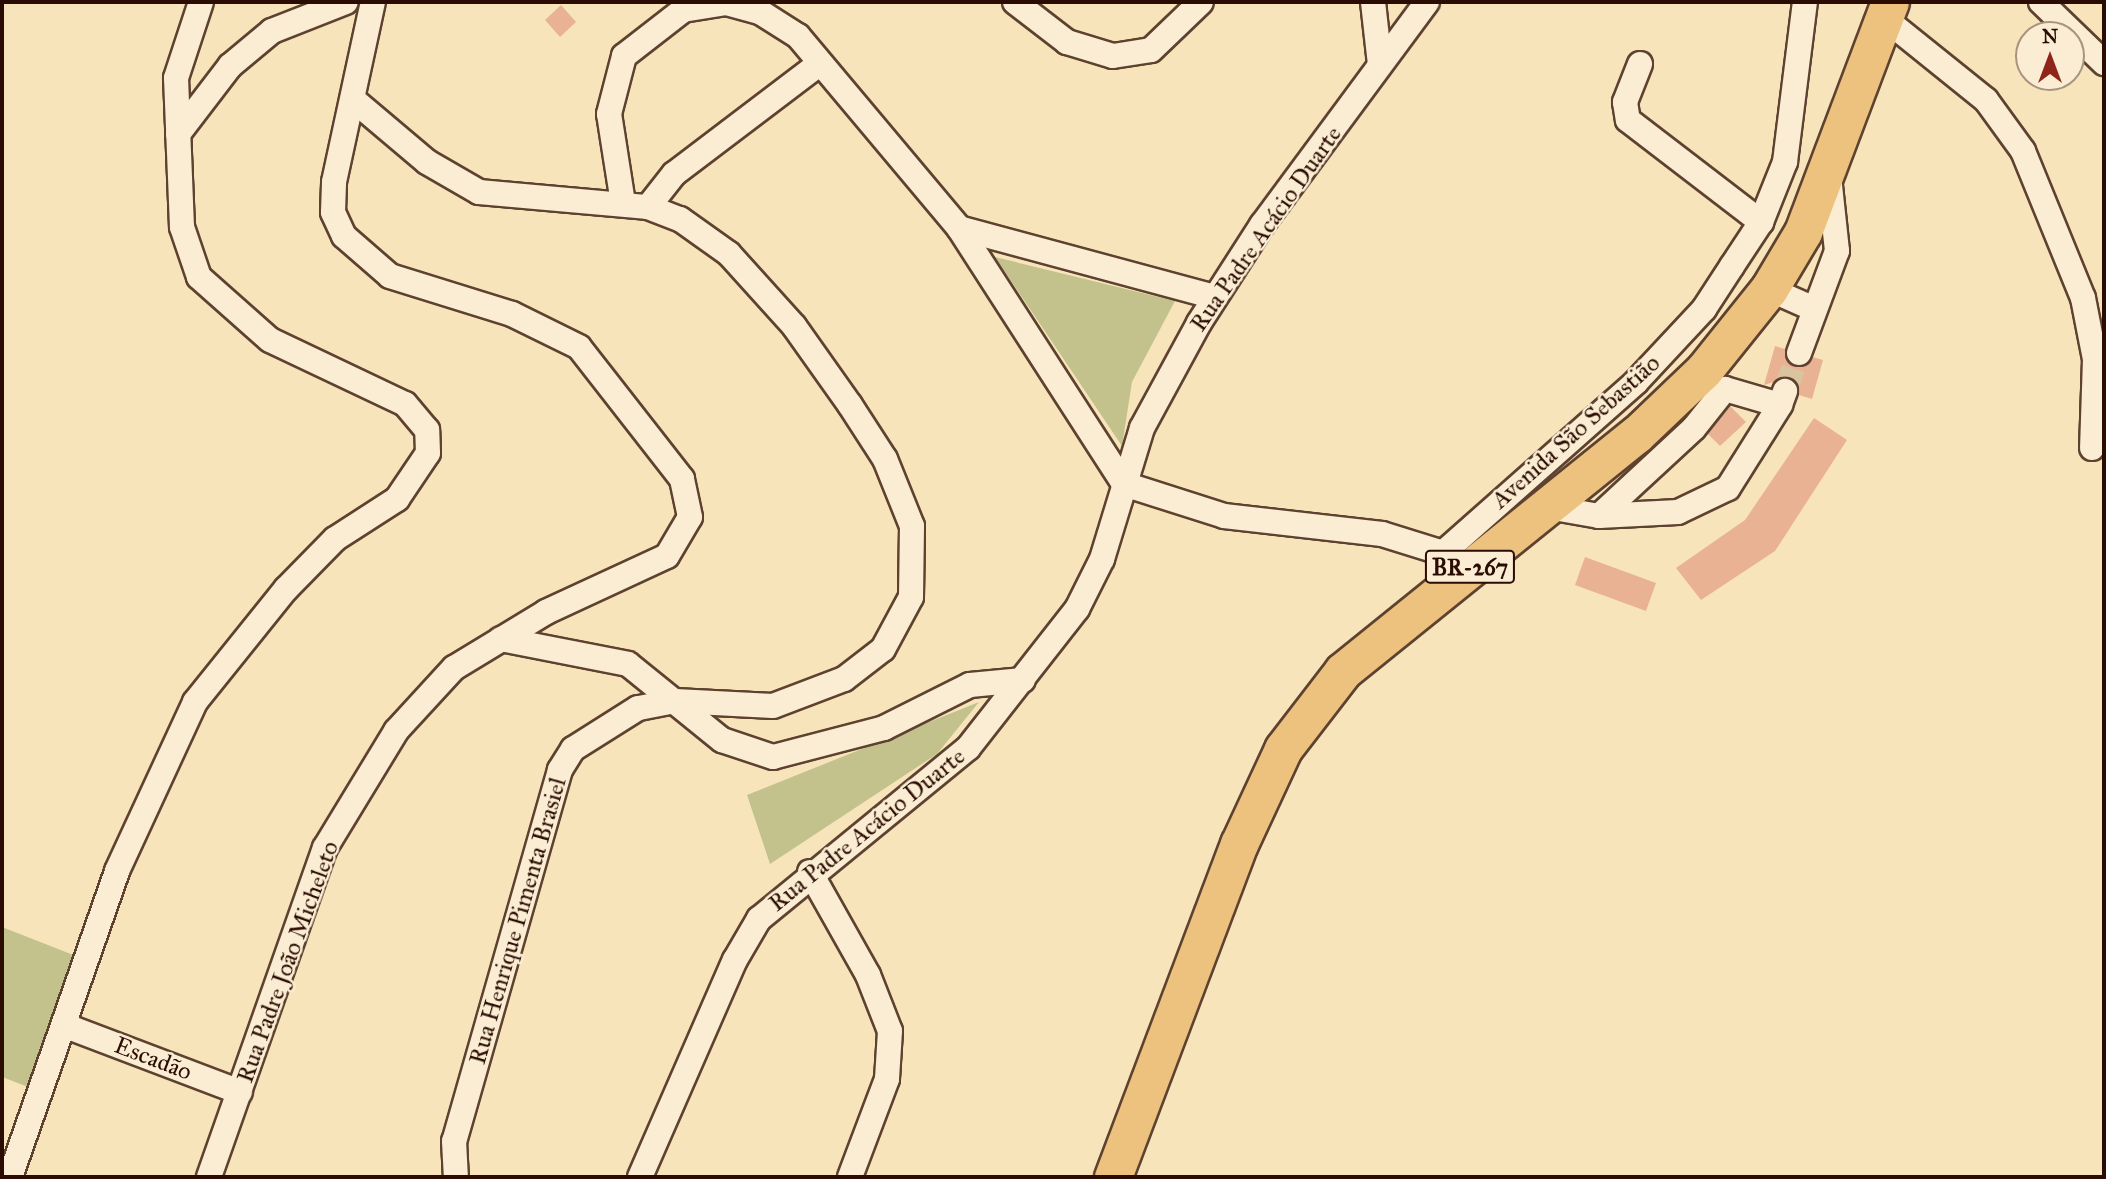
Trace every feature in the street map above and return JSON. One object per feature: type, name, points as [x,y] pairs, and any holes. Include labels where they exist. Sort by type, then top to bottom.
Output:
[{"type":"highway","name":"BR-267","points":[[1113,1177],[1239,844],[1283,749],[1343,671],[1454,562],[1648,447],[1715,380],[1769,289],[1829,176],[1887,10]]},
{"type":"street","points":[[10,1177],[66,1026],[117,871],[195,702],[286,589],[335,540],[397,499],[428,453],[427,430],[405,404],[270,340],[200,277],[181,227],[178,134],[179,63],[201,2]]},
{"type":"street","points":[[178,134],[230,65],[272,31],[346,2]]},
{"type":"street","name":"Rua Padre João Micheleto","points":[[209,1177],[325,848],[396,731],[454,667],[545,612],[667,556],[690,517],[682,479],[579,347],[561,333],[390,276],[344,236],[333,212],[334,182],[356,102],[373,2]]},
{"type":"street","points":[[1014,2],[1067,43],[1112,56],[1151,50],[1201,2]]},
{"type":"street","points":[[1373,2],[1380,64]]},
{"type":"street","name":"Rua Padre Acácio Duarte","points":[[640,1177],[735,960],[759,919],[810,872],[933,781],[1023,680],[1093,583],[1142,428],[1215,297],[1427,2]]},
{"type":"street","name":"Avenida São Sebastião","points":[[1454,562],[1636,382],[1704,309],[1761,222],[1788,152],[1805,2]]},
{"type":"street","points":[[2041,2],[2104,63]]},
{"type":"street","points":[[623,203],[610,94],[624,56],[649,30],[683,10],[726,3],[782,23],[959,228],[1124,484],[1224,516],[1382,534],[1454,562]]},
{"type":"street","points":[[1887,10],[1986,100],[2023,151],[2083,298],[2095,359],[2092,448]]},
{"type":"street","points":[[648,207],[674,174],[820,64]]},
{"type":"street","points":[[1640,64],[1625,102],[1628,120],[1761,222]]},
{"type":"street","name":"Rua Henrique Pimenta Brasiel","points":[[356,102],[426,162],[479,192],[648,207],[680,219],[729,254],[794,326],[885,459],[912,526],[914,557],[911,597],[893,635],[844,679],[773,706],[675,701],[638,708],[585,737],[560,770],[454,1141],[456,1177]]},
{"type":"street","points":[[1799,353],[1812,308],[1838,245],[1829,176]]},
{"type":"street","points":[[959,228],[1215,297]]},
{"type":"street","points":[[1769,289],[1812,308]]},
{"type":"street","points":[[1548,507],[1599,516],[1678,512],[1728,488],[1783,398],[1715,380]]},
{"type":"street","points":[[1599,516],[1648,447]]},
{"type":"street","points":[[501,639],[628,664],[722,740],[773,757],[884,728],[970,685],[1023,680]]},
{"type":"street","points":[[810,872],[868,975],[892,1052],[850,1177]]},
{"type":"street","name":"Escadão","points":[[66,1026],[240,1091]]},
{"type":"shaded area","points":[[995,257],[1175,301],[1132,382],[1122,446]]},
{"type":"shaded area","points":[[979,702],[937,754],[770,864],[747,795]]},
{"type":"shaded area","points":[[2,927],[76,956],[36,1090],[2,1077]]},
{"type":"building","points":[[561,5],[576,22],[560,37],[545,20]]},
{"type":"building","points":[[1775,346],[1785,349],[1794,367],[1813,357],[1823,360],[1812,399],[1799,395],[1789,377],[1764,385]]},
{"type":"building","points":[[1730,406],[1746,422],[1720,446],[1708,434]]},
{"type":"building","points":[[1814,418],[1847,440],[1775,551],[1701,600],[1676,568],[1745,520]]},
{"type":"building","points":[[1585,557],[1656,583],[1646,611],[1575,585]]},
{"type":"tunnel","points":[[1785,391],[1799,353]]}]
